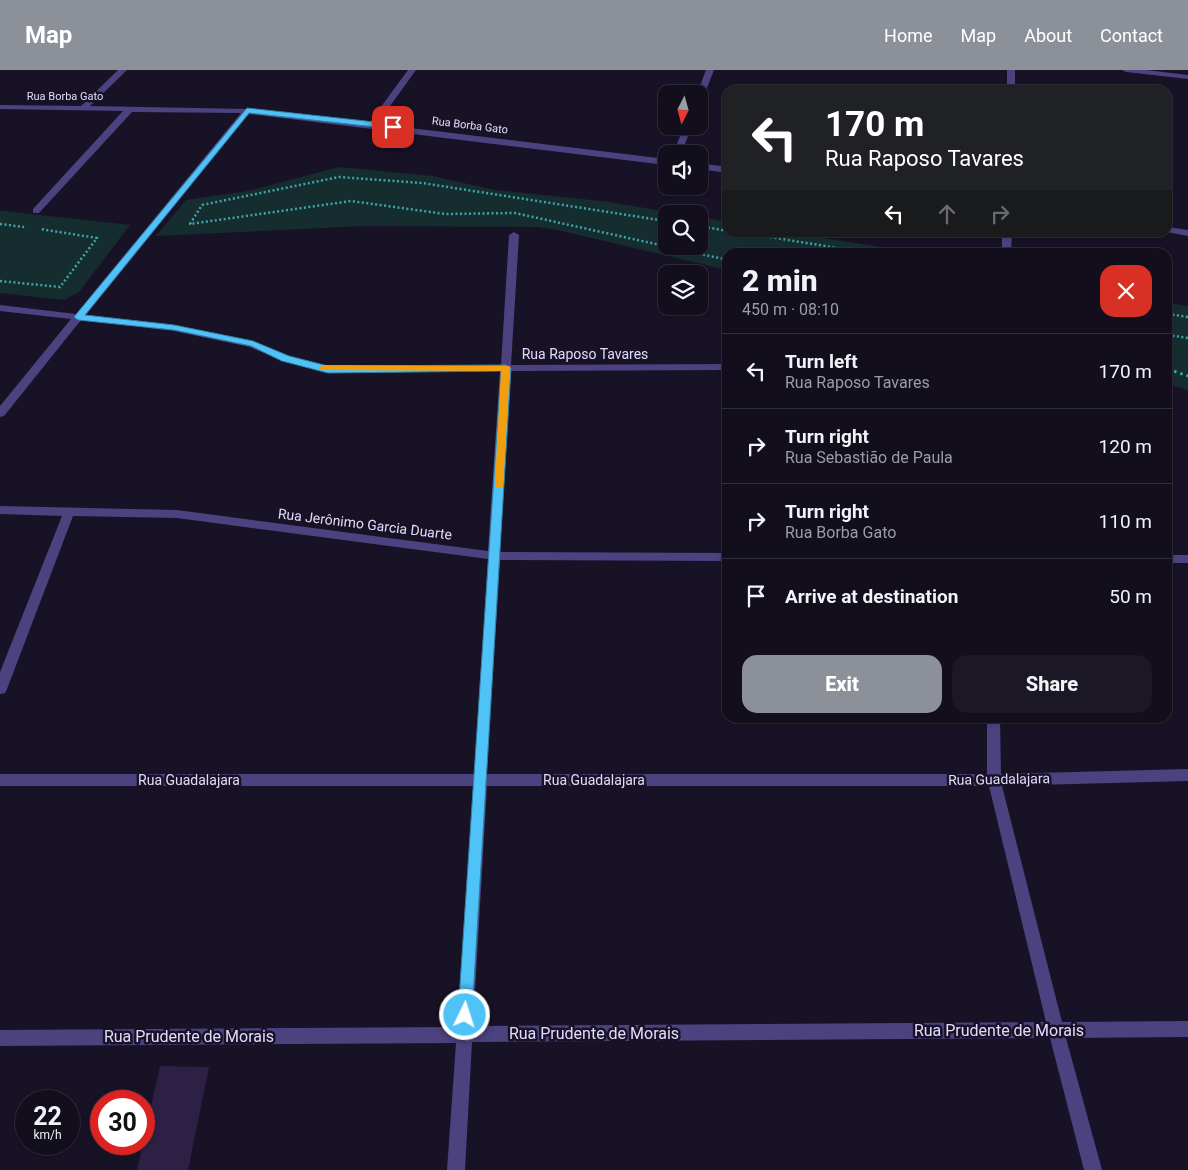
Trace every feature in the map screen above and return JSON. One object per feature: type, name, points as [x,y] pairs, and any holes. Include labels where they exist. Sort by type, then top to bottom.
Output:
[{"type":"street","points":[[83,108],[123,70]]},
{"type":"street","points":[[373,124],[412,70]]},
{"type":"street","points":[[704,85],[710,70]]},
{"type":"street","points":[[1011,85],[1012,70]]},
{"type":"street","points":[[1126,70],[1188,77]]},
{"type":"street","name":"Rua Borba Gato","points":[[0,107],[247,110],[373,124],[658,161]]},
{"type":"street","points":[[36,211],[130,108]]},
{"type":"street","points":[[0,413],[247,110]]},
{"type":"street","points":[[708,167],[722,169]]},
{"type":"street","points":[[1172,231],[1188,233]]},
{"type":"street","points":[[456,1170],[496,556],[514,235]]},
{"type":"street","name":"Rua Raposo Tavares","points":[[0,308],[174,328],[253,344],[286,359],[328,370],[722,368]]},
{"type":"street","name":"Rua Jerônimo Garcia Duarte","points":[[0,510],[178,514],[496,556],[722,557]]},
{"type":"street","points":[[0,690],[69,512]]},
{"type":"street","points":[[1172,559],[1188,559]]},
{"type":"street","points":[[993,723],[994,780],[1093,1170]]},
{"type":"street","name":"Rua Guadalajara","points":[[0,780],[994,780],[1188,775]]},
{"type":"street","name":"Rua Prudente de Morais","points":[[0,1038],[1188,1029]]},
{"type":"path","points":[[658,219],[422,183],[339,177],[202,205],[190,224],[352,201],[445,214],[515,213],[658,245]]},
{"type":"path","points":[[0,224],[29,228]]},
{"type":"path","points":[[708,227],[722,229]]},
{"type":"path","points":[[0,281],[60,287],[97,238],[39,229]]},
{"type":"path","points":[[770,237],[837,248]]},
{"type":"path","points":[[705,255],[722,259]]},
{"type":"path","points":[[1172,315],[1188,317]]},
{"type":"path","points":[[1172,336],[1188,338]]},
{"type":"path","points":[[1172,370],[1188,376]]},
{"type":"green space","points":[[339,167],[432,176],[495,190],[610,202],[658,210],[658,254],[538,227],[364,226],[156,236],[186,200],[248,191]]},
{"type":"green space","points":[[0,211],[130,225],[79,292],[64,300],[0,293]]},
{"type":"green space","points":[[708,219],[722,221],[722,237],[817,237],[887,248],[722,248],[722,269],[664,255],[708,255]]},
{"type":"green space","points":[[1172,304],[1188,306],[1188,390],[1172,385]]},
{"type":"building","points":[[160,1066],[209,1067],[188,1170],[137,1170],[140,1155],[155,1155],[155,1090]]},
{"type":"slow traffic","points":[[323,368],[328,370],[506,368],[500,484]]},
{"type":"route","points":[[393,127],[247,110],[78,317],[174,328],[253,344],[286,359],[328,370],[506,368],[496,556],[465,1015]]}]
